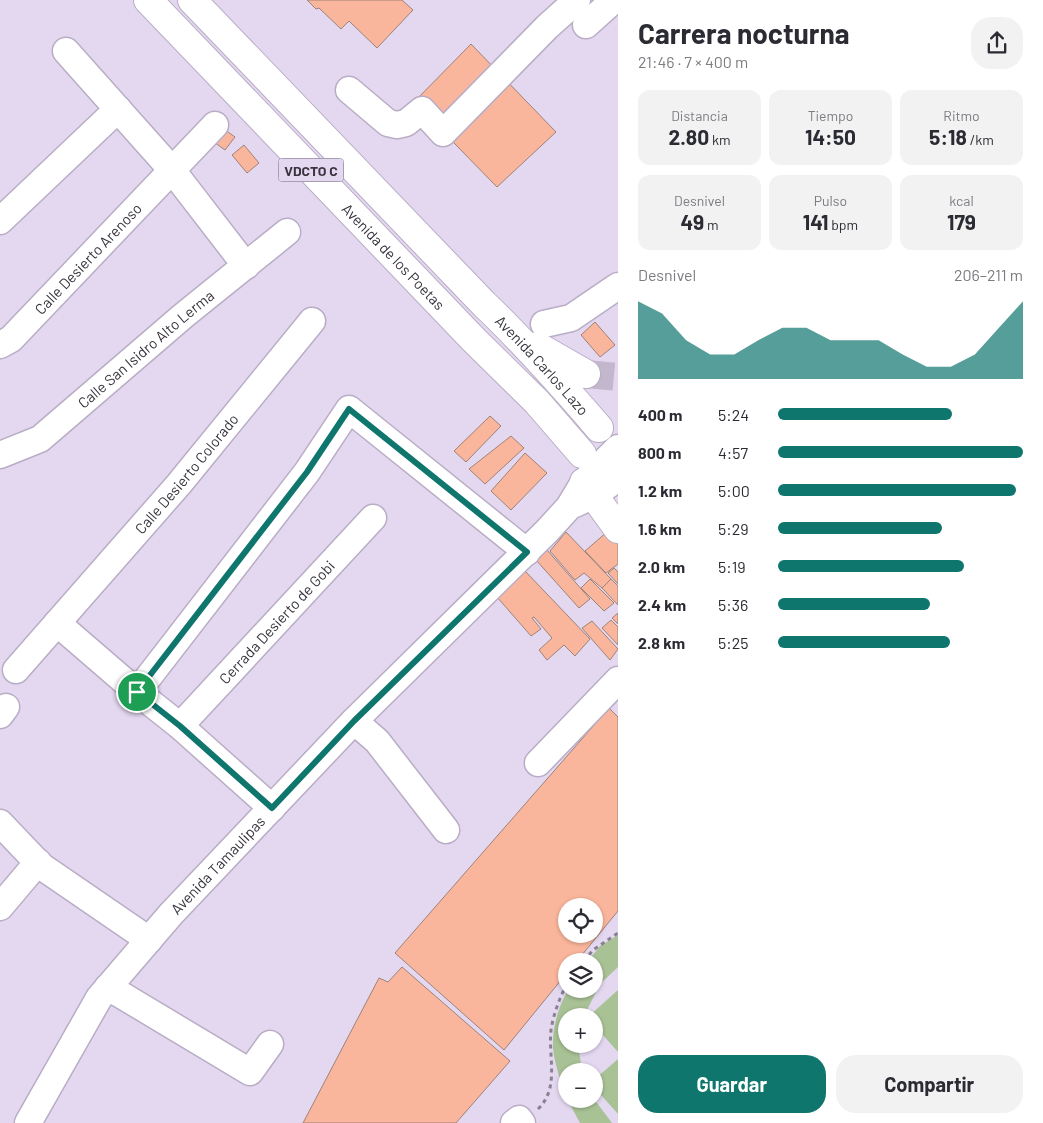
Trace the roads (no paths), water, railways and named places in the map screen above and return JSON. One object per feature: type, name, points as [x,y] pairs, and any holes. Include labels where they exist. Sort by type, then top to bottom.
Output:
[{"type":"main road","name":"Avenida de los Poetas","points":[[148,0],[474,340]]},
{"type":"main road","name":"Avenida Carlos Lazo","points":[[192,0],[512,331],[599,428]]},
{"type":"main road","points":[[512,331],[586,374]]},
{"type":"main road","name":"Avenida Carlos Lazo","points":[[474,340],[537,402],[582,454]]},
{"type":"main road","points":[[589,488],[618,528]]},
{"type":"street","points":[[349,90],[388,123],[397,125],[406,123],[422,110],[443,132],[547,26],[577,0]]},
{"type":"street","points":[[586,25],[614,0]]},
{"type":"street","points":[[66,51],[172,170],[246,266]]},
{"type":"street","points":[[1,219],[118,109]]},
{"type":"street","name":"Calle Desierto Arenoso","points":[[0,345],[11,339],[215,125]]},
{"type":"street","name":"Calle San Isidro Alto Lerma","points":[[0,455],[40,439],[183,316],[287,232]]},
{"type":"street","points":[[544,324],[571,318],[618,286]]},
{"type":"street","name":"Calle Desierto Colorado","points":[[16,670],[178,484],[312,321]]},
{"type":"street","points":[[137,692],[307,472],[349,409],[527,552]]},
{"type":"street","name":"Avenida Tamaulipas","points":[[28,1123],[99,998],[171,914],[354,721],[527,552],[589,488],[618,448]]},
{"type":"street","name":"Avenida Tamaulipas","points":[[589,488],[618,478]]},
{"type":"street","name":"Cerrada Desierto de Gobi","points":[[180,726],[373,518]]},
{"type":"street","points":[[57,623],[137,692],[180,726],[272,808]]},
{"type":"street","points":[[538,764],[618,680]]},
{"type":"street","points":[[354,721],[378,742],[446,830]]},
{"type":"street","points":[[0,823],[38,862],[149,940]]},
{"type":"street","points":[[0,907],[38,862]]},
{"type":"street","points":[[108,987],[250,1072],[270,1044]]},
{"type":"street","points":[[514,1123],[529,1116]]},
{"type":"tunnel","points":[[586,374],[618,377]]}]
